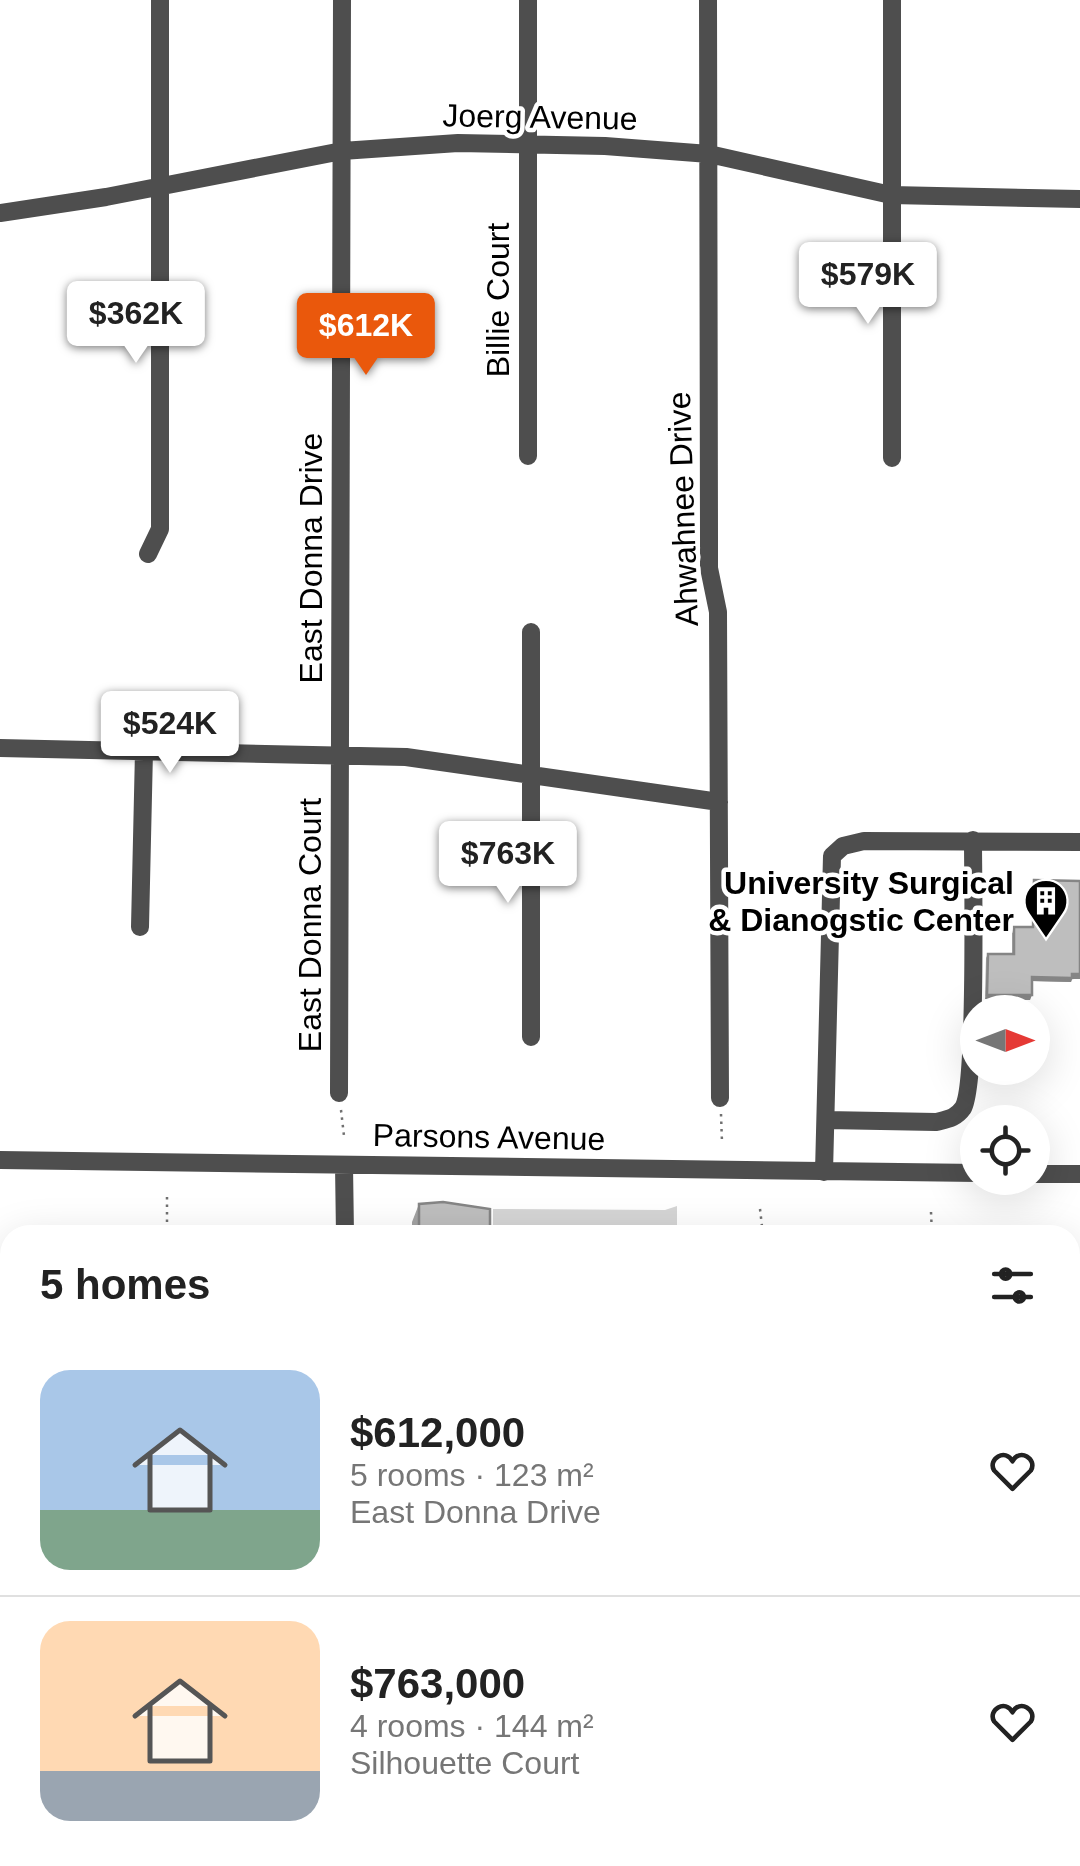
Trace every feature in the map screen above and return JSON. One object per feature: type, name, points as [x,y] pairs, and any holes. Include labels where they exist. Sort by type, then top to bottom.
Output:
[{"type":"street","points":[[148,554],[160,528],[160,0]]},
{"type":"street","name":"East Donna Drive","points":[[340,756],[342,0]]},
{"type":"street","name":"Billie Court","points":[[528,0],[528,456]]},
{"type":"street","name":"Ahwahnee Drive","points":[[708,0],[708,537],[709,568],[718,612],[720,1098]]},
{"type":"street","points":[[892,0],[892,458]]},
{"type":"street","name":"Joerg Avenue","points":[[0,213],[342,151],[458,143],[605,146],[709,154],[891,195],[1080,198]]},
{"type":"street","points":[[531,1037],[532,632]]},
{"type":"street","points":[[0,748],[424,759],[718,802]]},
{"type":"street","points":[[140,928],[144,751]]},
{"type":"street","name":"East Donna Court","points":[[339,1093],[340,756]]},
{"type":"street","points":[[826,1120],[936,1122],[954,1118],[965,1105],[971,1035],[974,840]]},
{"type":"street","points":[[824,1172],[832,856],[842,846],[864,842],[1080,842]]},
{"type":"street","name":"Parsons Avenue","points":[[0,1160],[960,1174]]},
{"type":"street","points":[[344,1164],[345,1225]]},
{"type":"street","points":[[1050,1174],[1080,1174]]},
{"type":"path","points":[[339,1093],[344,1136]]},
{"type":"path","points":[[720,1098],[722,1142]]},
{"type":"path","points":[[167,1198],[167,1225]]},
{"type":"path","points":[[760,1209],[762,1225]]},
{"type":"path","points":[[931,1212],[932,1225]]},
{"type":"shaded area","points":[[677,1206],[677,1225],[493,1225],[493,1209],[665,1210]]},
{"type":"building","name":"University Surgical & Dianogstic Center","points":[[1034,880],[1080,881],[1080,974],[1072,974],[1072,978],[1032,977],[1032,995],[987,995],[988,954],[1014,954],[1014,927],[1033,927]]},
{"type":"building","points":[[443,1202],[490,1209],[490,1225],[419,1225],[419,1204]]},
{"type":"place","name":"University Surgical & Dianogstic Center","points":[[1046,939]]}]
